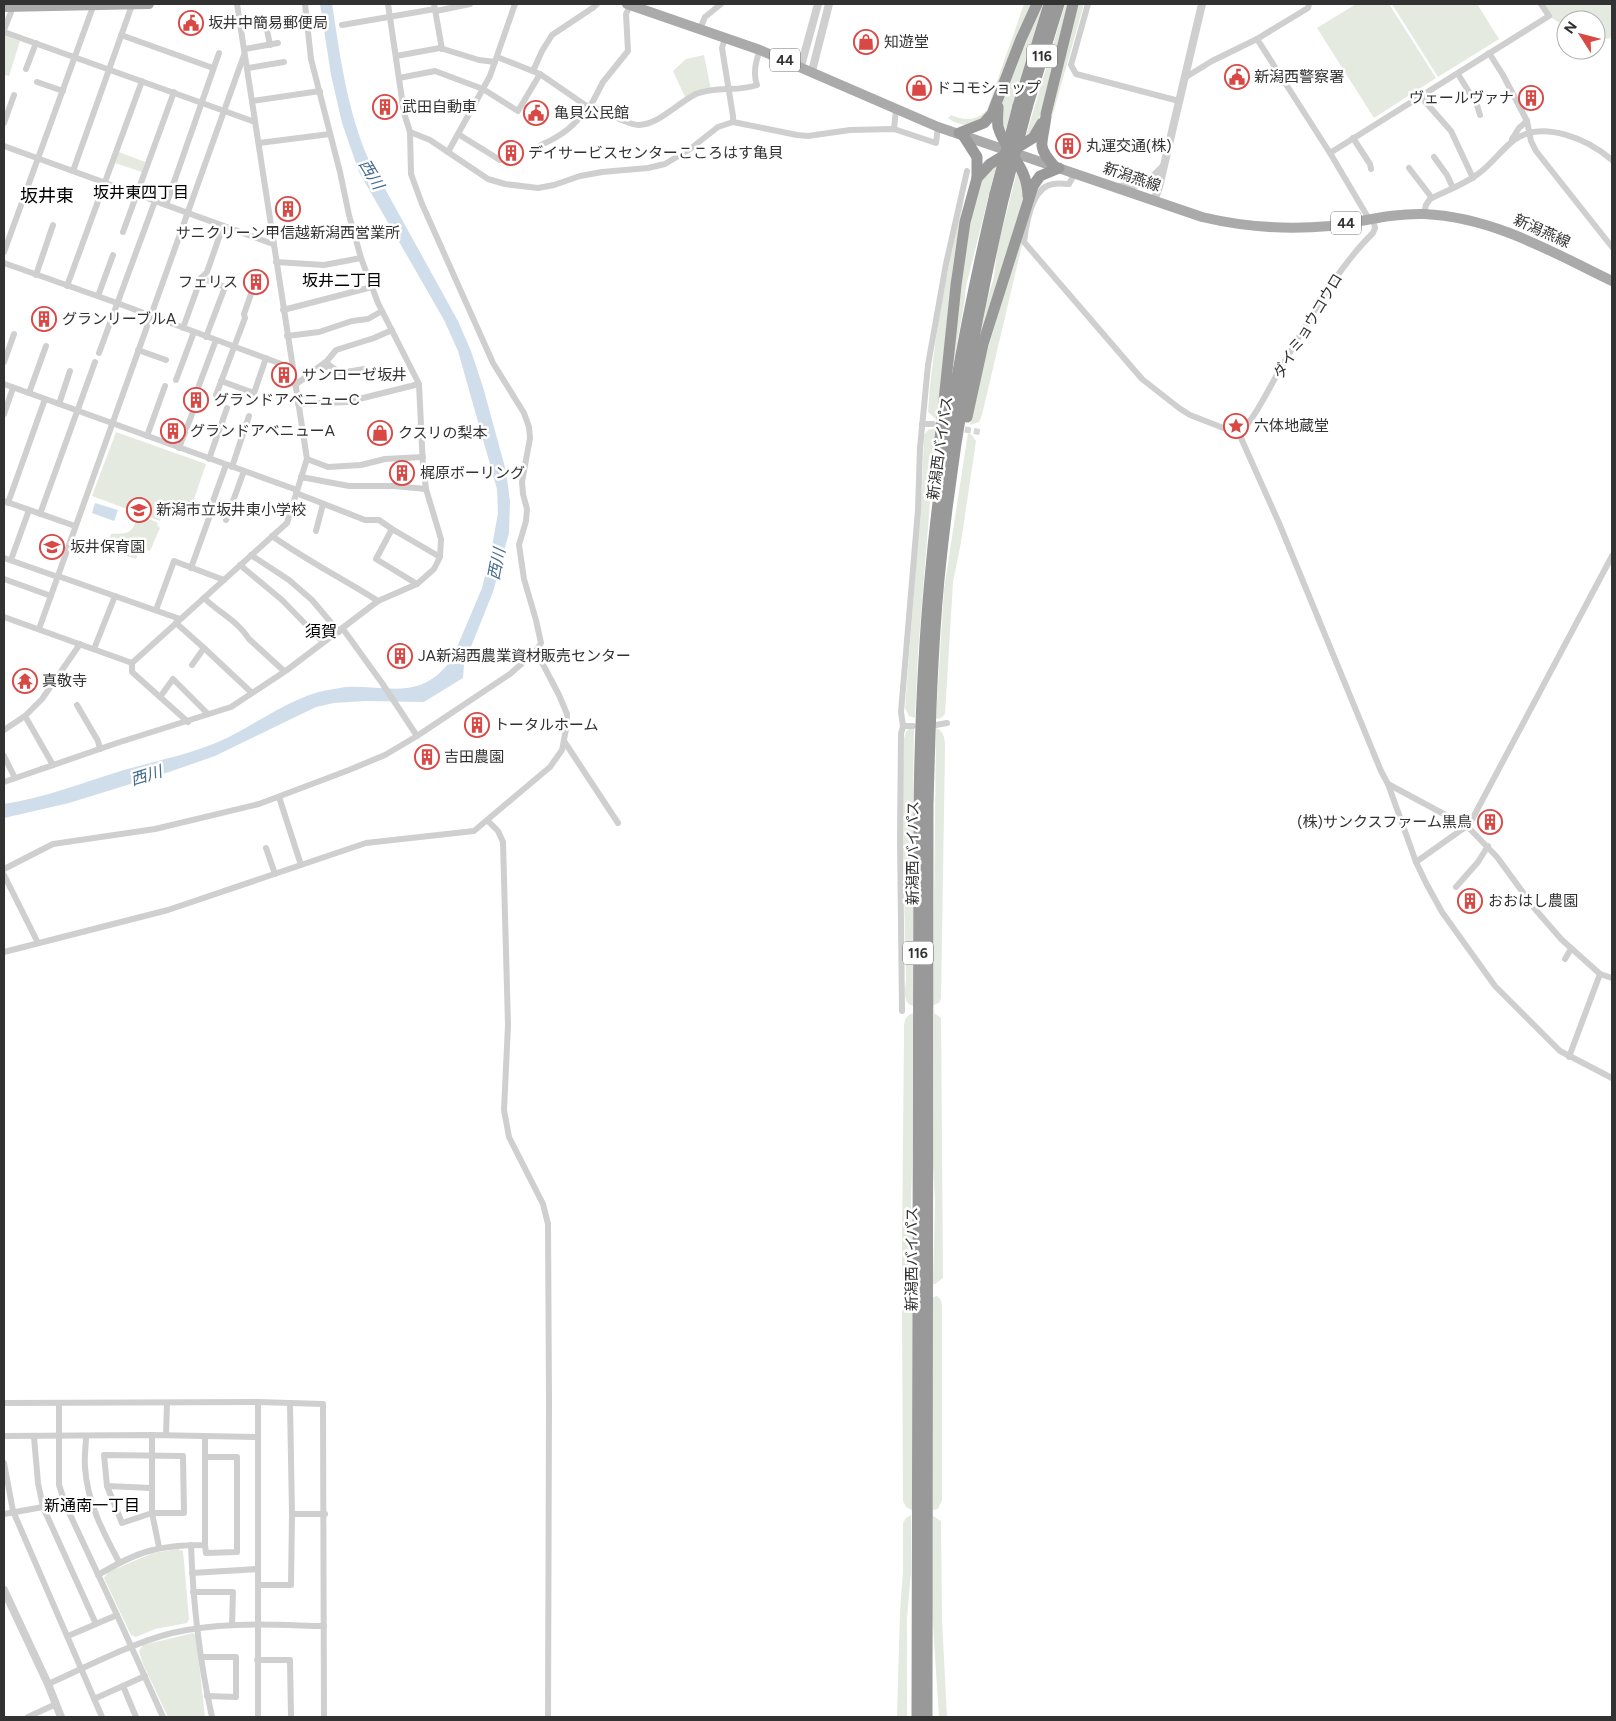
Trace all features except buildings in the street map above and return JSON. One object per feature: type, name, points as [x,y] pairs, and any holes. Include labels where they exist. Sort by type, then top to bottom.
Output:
[{"type":"highway","points":[[941,516],[938,459],[956,285],[972,174],[977,156],[961,134],[984,123],[992,114],[1021,39],[1037,4]]},
{"type":"highway","name":"新潟西バイパス","points":[[917,1717],[922,1631],[928,806],[941,516],[999,195],[1049,4]]},
{"type":"highway","name":"新潟西バイパス","points":[[1023,107],[1059,4]]},
{"type":"highway","points":[[941,516],[959,463],[976,372],[1028,200],[1034,183],[1038,178],[1057,167],[1045,153],[1042,144],[1046,114],[1074,4]]},
{"type":"highway","points":[[998,102],[998,127],[1011,152],[1022,167],[1025,175],[1028,200]]},
{"type":"highway","points":[[972,174],[1033,138],[1046,114]]},
{"type":"highway","points":[[911,1717],[922,1631]]},
{"type":"highway","points":[[922,1631],[934,1717]]},
{"type":"highway","name":"新潟西バイパス","points":[[922,1631],[927,1717]]},
{"type":"main road","points":[[9,7],[149,4]]},
{"type":"main road","name":"新潟燕線","points":[[629,4],[801,66],[938,127],[1202,217],[1263,227],[1302,228],[1424,214],[1448,216],[1523,237],[1612,281]]},
{"type":"street","points":[[4,252],[94,4]]},
{"type":"street","points":[[188,722],[132,672],[132,663],[287,523],[307,460],[237,4]]},
{"type":"street","points":[[4,782],[231,707],[341,630],[378,601],[417,584],[434,569],[440,557],[441,539],[426,489],[419,384],[382,311],[361,258],[311,58],[305,4]]},
{"type":"street","points":[[4,869],[53,844],[155,829],[259,804],[385,755],[510,674],[536,651],[540,643],[536,620],[524,578],[519,545],[526,521],[527,509],[522,482],[530,438],[529,427],[524,413],[493,363],[422,204],[412,174],[410,132],[404,113],[388,4]]},
{"type":"street","points":[[342,25],[435,8],[470,4]]},
{"type":"street","points":[[448,152],[483,89],[496,60],[515,4]]},
{"type":"street","points":[[533,71],[552,35],[597,4]]},
{"type":"street","points":[[541,145],[560,136],[579,120],[603,82],[628,51],[626,14],[629,4]]},
{"type":"street","points":[[700,29],[705,17],[721,4]]},
{"type":"street","points":[[801,66],[818,4]]},
{"type":"street","points":[[812,71],[829,4]]},
{"type":"street","points":[[1088,4],[1071,65],[1073,72],[1079,76],[1179,101]]},
{"type":"street","points":[[1154,201],[1186,77],[1202,4]]},
{"type":"street","points":[[1186,77],[1212,61],[1257,40],[1308,8],[1309,4]]},
{"type":"street","points":[[1330,153],[1549,16],[1541,4]]},
{"type":"street","points":[[73,171],[132,5]]},
{"type":"street","points":[[9,7],[4,31],[255,122]]},
{"type":"street","points":[[435,8],[442,49]]},
{"type":"street","points":[[267,30],[270,45]]},
{"type":"street","points":[[121,35],[213,68]]},
{"type":"street","points":[[725,38],[722,48],[733,122]]},
{"type":"street","points":[[1257,40],[1371,219]]},
{"type":"street","points":[[26,68],[36,43]]},
{"type":"street","points":[[245,50],[278,43]]},
{"type":"street","points":[[396,56],[442,49],[479,60],[496,60],[540,74],[569,95],[628,121],[640,124],[653,120],[695,95],[728,88],[757,85],[755,80],[756,60],[760,50]]},
{"type":"street","points":[[39,629],[225,111],[245,50]]},
{"type":"street","points":[[166,205],[219,53]]},
{"type":"street","points":[[1489,53],[1527,121],[1529,126],[1528,133],[1536,151],[1612,248]]},
{"type":"street","points":[[248,68],[284,62]]},
{"type":"street","points":[[399,78],[435,71],[483,89],[518,111],[540,74]]},
{"type":"street","points":[[1458,74],[1477,105],[1480,115]]},
{"type":"street","points":[[67,286],[142,81]]},
{"type":"street","points":[[37,82],[63,91]]},
{"type":"street","points":[[124,232],[174,92]]},
{"type":"street","points":[[252,101],[320,92]]},
{"type":"street","points":[[4,123],[14,95]]},
{"type":"street","points":[[1421,97],[1451,131],[1473,178]]},
{"type":"street","points":[[894,129],[896,109]]},
{"type":"street","points":[[1510,143],[1519,128],[1527,121]]},
{"type":"street","points":[[410,132],[430,140],[488,179],[505,184],[538,188],[554,186],[580,176],[648,168],[665,164],[690,149],[712,131],[733,122],[797,136],[850,130],[894,129],[936,143],[938,127]]},
{"type":"street","points":[[1424,214],[1426,206],[1432,198],[1473,178],[1510,143],[1528,133],[1546,132],[1586,141],[1612,159]]},
{"type":"street","points":[[258,143],[330,134]]},
{"type":"street","points":[[458,134],[500,160]]},
{"type":"street","points":[[1353,138],[1370,164],[1371,169]]},
{"type":"street","points":[[4,147],[273,244]]},
{"type":"street","points":[[1434,157],[1447,174],[1453,188]]},
{"type":"street","points":[[1118,188],[1147,183],[1163,167]]},
{"type":"street","points":[[1409,168],[1432,198]]},
{"type":"street","points":[[1074,173],[1069,184],[1052,184],[1039,192],[1035,198],[1024,242],[1142,379],[1190,415],[1239,434],[1246,445],[1261,480],[1388,784],[1416,862],[1442,912],[1495,986],[1560,1051],[1612,1078]]},
{"type":"street","points":[[902,1011],[900,838],[901,734],[903,726],[901,712],[918,510],[922,424],[928,365],[937,313],[972,174]]},
{"type":"street","points":[[99,352],[155,201]]},
{"type":"street","name":"ダイミョウコウロ","points":[[1239,434],[1257,410],[1289,354],[1347,262],[1372,233],[1375,228],[1371,219]]},
{"type":"street","points":[[36,275],[53,225]]},
{"type":"street","points":[[182,328],[201,278],[207,272],[224,226]]},
{"type":"street","points":[[98,296],[113,255]]},
{"type":"street","points":[[276,262],[324,265],[361,258]]},
{"type":"street","points":[[4,263],[292,368]]},
{"type":"street","points":[[201,278],[225,287],[206,336]]},
{"type":"street","points":[[283,310],[372,288]]},
{"type":"street","points":[[216,395],[245,318],[244,314],[251,294]]},
{"type":"street","points":[[287,336],[319,332],[368,319],[382,311]]},
{"type":"street","points":[[295,387],[327,361],[336,350],[392,330]]},
{"type":"street","points":[[176,380],[194,332]]},
{"type":"street","points":[[4,362],[14,334]]},
{"type":"street","points":[[198,388],[216,340]]},
{"type":"street","points":[[29,393],[46,346]]},
{"type":"street","points":[[138,350],[166,360]]},
{"type":"street","points":[[221,381],[254,393],[266,358]]},
{"type":"street","points":[[40,514],[95,362]]},
{"type":"street","points":[[295,387],[329,365],[340,373],[364,369]]},
{"type":"street","points":[[59,404],[70,371]]},
{"type":"street","points":[[4,384],[244,471],[365,520],[379,520],[440,557]]},
{"type":"street","points":[[298,404],[347,402],[419,384]]},
{"type":"street","points":[[147,436],[165,386]]},
{"type":"street","points":[[4,414],[13,388]]},
{"type":"street","points":[[45,399],[6,502],[75,526]]},
{"type":"street","points":[[209,459],[227,408]]},
{"type":"street","points":[[179,448],[194,409]]},
{"type":"street","points":[[191,568],[209,515],[249,416]]},
{"type":"street","points":[[922,424],[933,424]]},
{"type":"street","points":[[307,460],[328,466],[361,465],[385,460],[423,457]]},
{"type":"street","points":[[226,520],[244,471]]},
{"type":"street","points":[[301,477],[349,486],[394,486],[426,489]]},
{"type":"street","points":[[316,531],[323,504]]},
{"type":"street","points":[[12,557],[29,510]]},
{"type":"street","points":[[392,529],[376,558],[417,584]]},
{"type":"street","points":[[272,536],[304,558],[339,576],[378,601]]},
{"type":"street","points":[[251,555],[289,580],[312,600],[341,630],[382,683],[417,736]]},
{"type":"street","points":[[1468,828],[1612,556]]},
{"type":"street","points":[[4,558],[156,610],[178,621],[252,693]]},
{"type":"street","points":[[156,610],[174,561],[224,580]]},
{"type":"street","points":[[240,565],[282,600],[323,642]]},
{"type":"street","points":[[4,579],[51,596]]},
{"type":"street","points":[[94,649],[115,596]]},
{"type":"street","points":[[204,598],[245,632],[249,639],[284,671]]},
{"type":"street","points":[[4,617],[132,663]]},
{"type":"street","points":[[4,730],[26,716],[42,699],[80,644]]},
{"type":"street","points":[[192,665],[204,648]]},
{"type":"street","points":[[4,952],[168,910],[366,843],[474,831],[550,766],[562,750],[567,714],[536,651]]},
{"type":"street","points":[[160,697],[173,680],[208,714]]},
{"type":"street","points":[[77,705],[98,741],[100,749]]},
{"type":"street","points":[[26,716],[53,765]]},
{"type":"street","points":[[936,725],[947,723]]},
{"type":"street","points":[[903,726],[913,726]]},
{"type":"street","points":[[564,741],[618,822]]},
{"type":"street","points":[[4,756],[14,778]]},
{"type":"street","points":[[1388,784],[1468,828],[1488,846],[1535,909],[1571,949],[1600,974],[1612,978]]},
{"type":"street","points":[[279,797],[301,865]]},
{"type":"street","points":[[488,821],[498,832],[503,842],[508,1026],[504,1110],[509,1137],[543,1204],[548,1224],[550,1518],[548,1717]]},
{"type":"street","points":[[1416,862],[1464,828],[1468,828]]},
{"type":"street","points":[[1456,887],[1478,862],[1488,846]]},
{"type":"street","points":[[266,848],[275,874]]},
{"type":"street","points":[[4,875],[38,943]]},
{"type":"street","points":[[1565,959],[1571,949]]},
{"type":"street","points":[[1569,1057],[1600,974]]},
{"type":"street","points":[[258,1402],[258,1717]]},
{"type":"street","points":[[4,1403],[258,1402],[324,1404],[324,1717]]},
{"type":"street","points":[[59,1403],[59,1485],[66,1506],[163,1717]]},
{"type":"street","points":[[166,1435],[167,1403]]},
{"type":"street","points":[[258,1585],[291,1585],[290,1403]]},
{"type":"street","points":[[152,1435],[152,1513],[159,1547]]},
{"type":"street","points":[[4,1436],[166,1435],[257,1437]]},
{"type":"street","points":[[86,1436],[85,1467],[90,1499],[100,1526],[119,1562]]},
{"type":"street","points":[[204,1457],[237,1457],[237,1552],[206,1553],[204,1457],[206,1436]]},
{"type":"street","points":[[34,1437],[38,1483],[43,1507],[96,1624]]},
{"type":"street","points":[[104,1455],[183,1456],[184,1513],[152,1513],[122,1524],[107,1486],[104,1455]]},
{"type":"street","points":[[4,1463],[13,1511],[102,1717]]},
{"type":"street","points":[[107,1486],[151,1488]]},
{"type":"street","points":[[4,1514],[43,1507]]},
{"type":"street","points":[[292,1514],[325,1514]]},
{"type":"street","points":[[192,1545],[193,1592],[207,1696],[212,1717]]},
{"type":"street","points":[[98,1575],[119,1562],[159,1547],[205,1545]]},
{"type":"street","points":[[192,1572],[258,1569]]},
{"type":"street","points":[[4,1590],[48,1684],[61,1717]]},
{"type":"street","points":[[193,1592],[233,1592],[232,1625]]},
{"type":"street","points":[[68,1636],[117,1615]]},
{"type":"street","points":[[48,1684],[151,1639],[198,1629],[258,1624],[324,1626]]},
{"type":"street","points":[[202,1657],[236,1657],[236,1697],[207,1696]]},
{"type":"street","points":[[258,1660],[290,1660],[291,1717]]},
{"type":"street","points":[[94,1699],[144,1676]]},
{"type":"street","points":[[123,1686],[136,1717]]},
{"type":"street","points":[[28,1717],[56,1704]]},
{"type":"shaded area","points":[[1024,4],[1032,4],[989,112],[977,125],[954,122],[948,118],[951,115],[970,119],[983,114],[987,110]]},
{"type":"shaded area","points":[[1040,4],[1043,4],[1004,135],[999,114],[1006,90]]},
{"type":"shaded area","points":[[1065,4],[1070,4],[1050,87],[1036,127],[1025,139]]},
{"type":"shaded area","points":[[1078,4],[1084,4],[1045,142]]},
{"type":"shaded area","points":[[1356,4],[1389,4],[1436,78],[1374,118],[1317,28]]},
{"type":"shaded area","points":[[1392,4],[1477,4],[1499,39],[1438,77]]},
{"type":"shaded area","points":[[1541,4],[1612,4],[1612,38],[1606,39],[1606,10],[1556,10],[1556,21],[1549,16]]},
{"type":"shaded area","points":[[4,35],[20,41],[9,76],[4,75]]},
{"type":"shaded area","points":[[704,55],[711,90],[686,99],[673,71],[686,59]]},
{"type":"shaded area","points":[[119,152],[145,162],[142,172],[115,163]]},
{"type":"shaded area","points":[[997,163],[966,286],[952,371],[963,252],[980,179]]},
{"type":"shaded area","points":[[1018,167],[1025,190],[1022,206],[972,378],[985,306],[994,277],[997,250]]},
{"type":"shaded area","points":[[965,193],[953,265],[937,420],[928,412],[930,384],[947,274]]},
{"type":"shaded area","points":[[1033,198],[982,415],[979,422],[970,425],[984,361]]},
{"type":"shaded area","points":[[936,428],[918,652],[915,718],[909,716],[905,708],[922,486],[924,435],[928,430]]},
{"type":"shaded area","points":[[116,432],[206,464],[188,517],[165,509],[160,521],[92,496]]},
{"type":"shaded area","points":[[968,433],[976,441],[953,582],[945,714],[941,718],[936,719],[944,589]]},
{"type":"shaded area","points":[[139,514],[158,523],[157,525],[160,528],[150,551],[141,548],[136,559],[105,549],[111,534],[126,533],[132,529]]},
{"type":"shaded area","points":[[914,727],[913,1006],[907,1002],[905,996],[902,805],[904,738],[907,730]]},
{"type":"shaded area","points":[[936,728],[943,734],[945,750],[941,998],[939,1003],[933,1005]]},
{"type":"shaded area","points":[[913,1013],[912,1284],[907,1283],[902,1277],[902,1244],[904,1027],[906,1019]]},
{"type":"shaded area","points":[[934,1013],[941,1018],[943,1278],[933,1284],[935,1200],[933,1165]]},
{"type":"shaded area","points":[[912,1296],[912,1510],[906,1507],[903,1501],[902,1306],[905,1298]]},
{"type":"shaded area","points":[[937,1296],[941,1300],[942,1305],[942,1500],[938,1509],[933,1510],[933,1297]]},
{"type":"shaded area","points":[[911,1515],[911,1572],[907,1618],[907,1717],[897,1717],[903,1523]]},
{"type":"shaded area","points":[[933,1516],[941,1521],[942,1620],[947,1717],[939,1717],[932,1610]]},
{"type":"shaded area","points":[[178,1549],[183,1551],[189,1619],[187,1623],[155,1629],[136,1637],[131,1635],[104,1578],[108,1572],[153,1553]]},
{"type":"shaded area","points":[[193,1633],[196,1636],[205,1717],[168,1717],[143,1664],[139,1651],[143,1645]]},
{"type":"water","name":"西川","points":[[320,4],[332,4],[349,102],[368,158],[458,321],[471,351],[483,387],[506,471],[510,501],[509,533],[493,592],[464,664],[463,678],[424,702],[365,701],[334,703],[316,707],[215,756],[69,803],[4,818],[4,804],[49,794],[206,747],[310,695],[345,687],[403,688],[416,686],[428,681],[452,659],[482,588],[498,513],[497,489],[458,351],[444,320],[359,172],[342,123],[331,75]]},
{"type":"water","points":[[95,503],[118,510],[114,521],[92,513]]},
{"type":"tunnel","points":[[956,428],[980,432]]},
{"type":"place","name":"坂井中簡易郵便局","points":[[191,23]]},
{"type":"place","name":"知遊堂","points":[[866,42]]},
{"type":"place","name":"新潟西警察署","points":[[1237,77]]},
{"type":"place","name":"ドコモショップ","points":[[919,88]]},
{"type":"place","name":"ヴェールヴァナ","points":[[1531,98]]},
{"type":"place","name":"武田自動車","points":[[385,107]]},
{"type":"place","name":"亀貝公民館","points":[[536,113]]},
{"type":"place","name":"丸運交通(株)","points":[[1068,146]]},
{"type":"place","name":"デイサービスセンターこころはす亀貝","points":[[511,153]]},
{"type":"place","name":"サニクリーン甲信越新潟西営業所","points":[[288,209]]},
{"type":"place","name":"フェリス","points":[[256,282]]},
{"type":"place","name":"グランリーブルA","points":[[44,319]]},
{"type":"place","name":"サンローゼ坂井","points":[[284,375]]},
{"type":"place","name":"グランドアベニューC","points":[[196,400]]},
{"type":"place","name":"六体地蔵堂","points":[[1236,426]]},
{"type":"place","name":"グランドアベニューA","points":[[173,431]]},
{"type":"place","name":"クスリの梨本","points":[[380,433]]},
{"type":"place","name":"梶原ボーリング","points":[[402,473]]},
{"type":"place","name":"新潟市立坂井東小学校","points":[[139,510]]},
{"type":"place","name":"坂井保育園","points":[[52,547]]},
{"type":"place","name":"JA新潟西農業資材販売センター","points":[[400,656]]},
{"type":"place","name":"真敬寺","points":[[25,681]]},
{"type":"place","name":"トータルホーム","points":[[477,725]]},
{"type":"place","name":"吉田農園","points":[[427,757]]},
{"type":"place","name":"(株)サンクスファーム黒鳥","points":[[1490,822]]},
{"type":"place","name":"おおはし農園","points":[[1470,901]]},
{"type":"district","name":"坂井東四丁目","points":[[141,192]]},
{"type":"district","name":"坂井東","points":[[47,196]]},
{"type":"district","name":"坂井二丁目","points":[[342,280]]},
{"type":"district","name":"須賀","points":[[321,631]]},
{"type":"district","name":"新通南一丁目","points":[[92,1505]]}]
